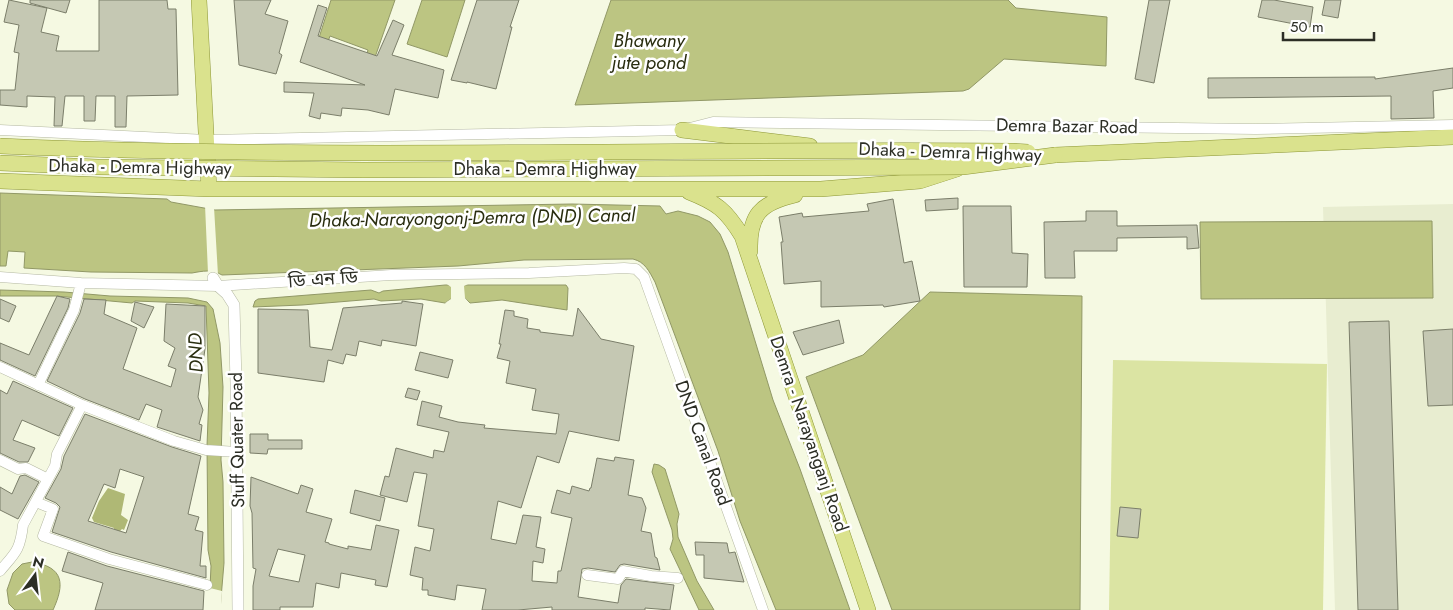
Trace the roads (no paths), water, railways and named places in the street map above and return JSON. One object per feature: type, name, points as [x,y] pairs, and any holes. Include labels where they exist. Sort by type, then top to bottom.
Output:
[{"type":"main road","points":[[199,0],[209,194]]},
{"type":"main road","points":[[682,130],[838,149]]},
{"type":"main road","points":[[1055,155],[1453,137]]},
{"type":"main road","name":"Dhaka - Demra Highway","points":[[0,146],[97,150],[362,153],[838,149],[1013,151],[1055,155]]},
{"type":"main road","name":"Dhaka - Demra Highway","points":[[0,163],[98,167],[363,170],[963,167],[1055,155]]},
{"type":"main road","points":[[0,181],[209,194],[821,189],[920,181],[963,167]]},
{"type":"main road","name":"Demra - Narayanganj Road","points":[[681,189],[706,199],[729,216],[742,236],[868,610]]},
{"type":"main road","name":"Demra - Narayanganj Road","points":[[750,258],[752,223],[759,213],[776,199],[821,189]]},
{"type":"street","name":"Demra Bazar Road","points":[[0,130],[207,140],[682,130],[713,122],[1256,129],[1453,124]]},
{"type":"street","name":"ডি এন ডি","points":[[0,277],[79,291],[215,282],[391,275],[530,273],[624,268],[636,269],[644,276]]},
{"type":"street","name":"DND Canal Road","points":[[644,276],[763,610]]},
{"type":"street","name":"Stuff Quater Road","points":[[215,282],[227,294],[234,305],[238,610]]},
{"type":"street","points":[[38,385],[74,310],[79,291]]},
{"type":"street","points":[[0,367],[82,405],[174,440],[206,450],[237,452]]},
{"type":"street","points":[[0,571],[14,555],[22,536],[23,525],[55,466],[56,454],[82,405]]},
{"type":"street","points":[[0,460],[18,468],[26,468],[48,479]]},
{"type":"street","points":[[36,502],[53,509],[43,536],[109,559],[207,585]]},
{"type":"street","points":[[587,575],[618,579],[623,571],[678,578]]},
{"type":"water","points":[[331,0],[395,0],[373,63],[365,61],[368,50],[330,36],[326,47],[317,44]]},
{"type":"water","points":[[422,0],[465,0],[447,57],[407,44]]},
{"type":"water","name":"Bhawany jute pond","points":[[611,0],[1008,0],[1016,8],[1107,17],[1106,66],[1004,59],[969,89],[963,91],[575,105]]},
{"type":"water","name":"Dhaka-Narayongonj-Demra (DND) Canal","points":[[0,193],[167,199],[171,202],[215,210],[572,204],[660,206],[666,214],[678,211],[698,216],[710,222],[720,234],[728,252],[773,400],[800,469],[850,610],[776,610],[740,521],[718,451],[655,282],[646,268],[637,260],[524,260],[458,266],[222,275],[207,271],[192,273],[91,272],[24,268],[25,252],[8,251],[6,266],[0,266]]},
{"type":"water","points":[[1432,221],[1433,298],[1201,299],[1200,222]]},
{"type":"water","points":[[445,285],[566,285],[568,288],[567,310],[502,300],[470,303],[464,297],[451,299],[445,303],[421,299],[381,301],[374,299],[253,307],[258,299],[371,290],[379,293],[383,291]]},
{"type":"water","points":[[0,290],[188,298],[207,302],[213,309],[220,343],[223,387],[221,460],[224,563],[220,610],[210,588],[211,566],[208,550],[207,446],[209,393],[206,306],[188,303],[135,301],[132,303],[56,296],[0,296]]},
{"type":"water","points":[[930,292],[1082,296],[1080,610],[892,610],[806,377],[863,355]]},
{"type":"water","points":[[654,464],[665,469],[679,514],[677,524],[678,537],[697,581],[714,610],[699,610],[670,549],[673,539],[672,530],[652,472]]},
{"type":"water","points":[[32,562],[43,564],[50,568],[59,578],[59,592],[53,610],[15,610],[9,604],[7,590],[13,573],[22,564]]},
{"type":"water label","name":"DND","points":[[195,353]]}]
